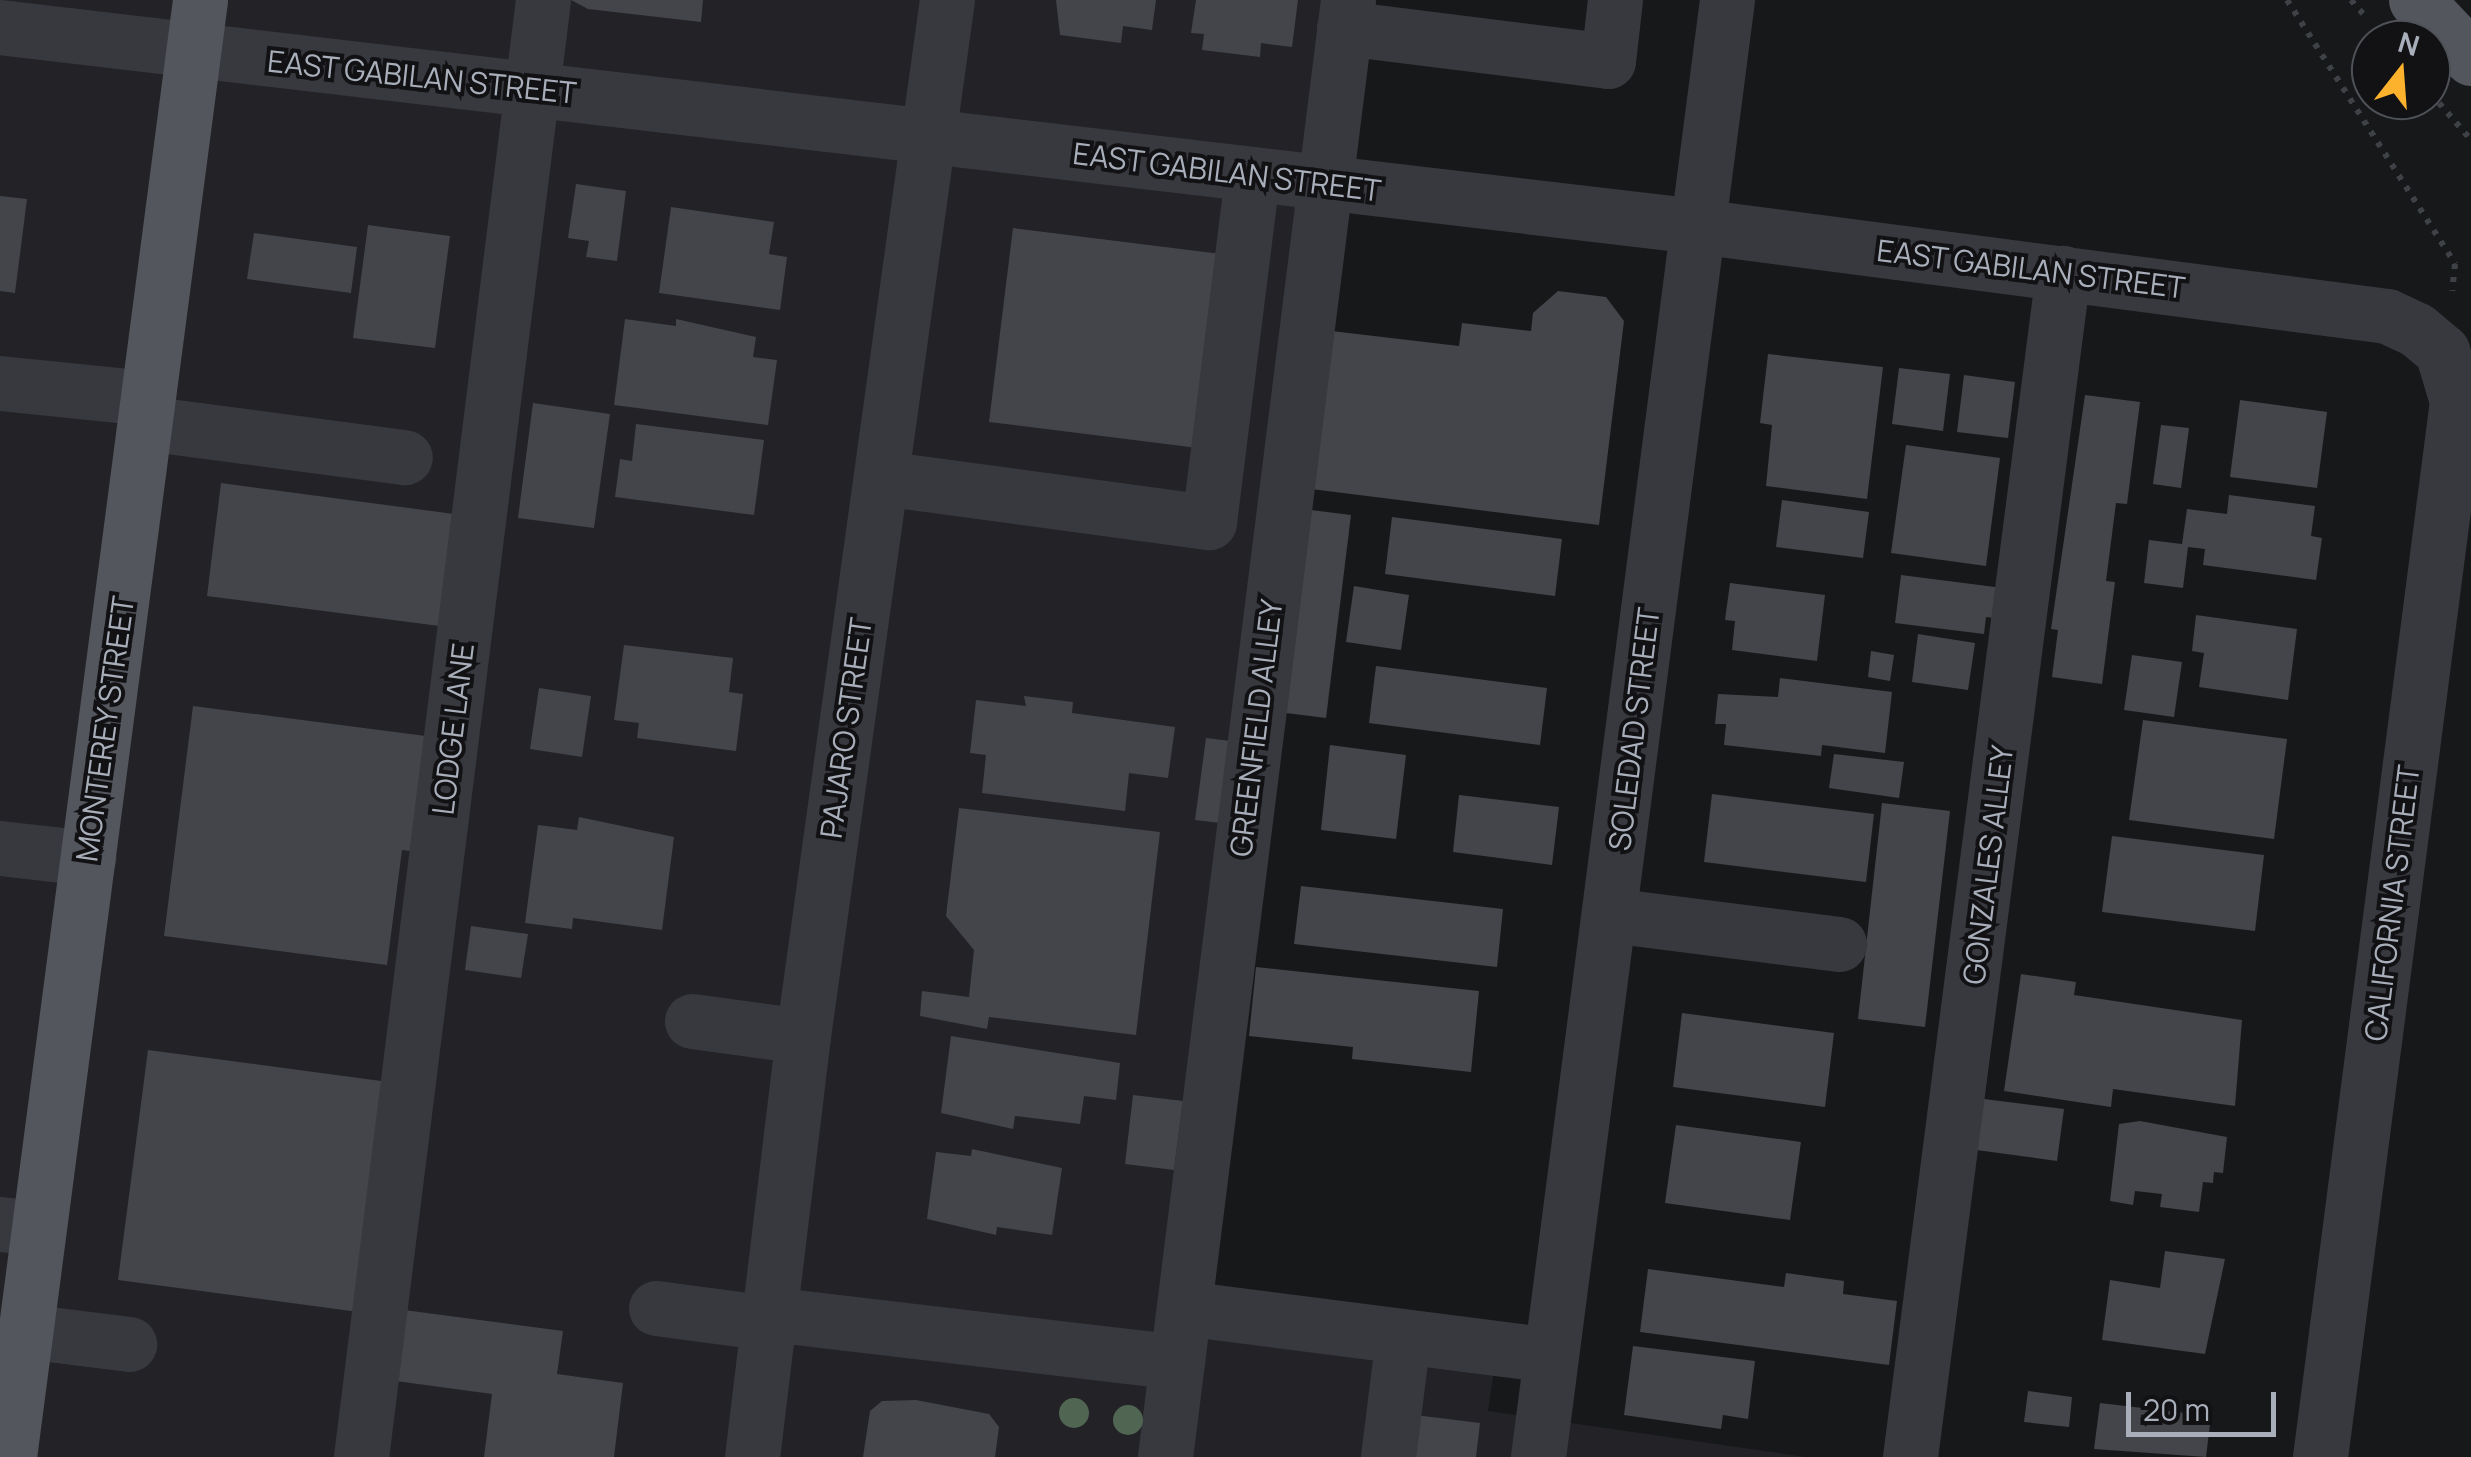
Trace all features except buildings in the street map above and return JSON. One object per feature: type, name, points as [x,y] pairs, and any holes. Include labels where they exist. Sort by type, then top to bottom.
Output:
[{"type":"main road","points":[[2416,0],[2471,58]]},
{"type":"main road","points":[[2454,0],[2471,25]]},
{"type":"main road","name":"MONTEREY STREET","points":[[9,1457],[24,1331],[19,1226],[88,858],[197,26]]},
{"type":"street","name":"LODGE LANE","points":[[361,1457],[543,0]]},
{"type":"street","name":"PAJARO STREET","points":[[752,1457],[803,1036],[948,0]]},
{"type":"street","points":[[1346,14],[1608,61],[1615,0]]},
{"type":"street","name":"SOLEDAD STREET","points":[[1538,1457],[1727,0]]},
{"type":"street","name":"GREENFIELD ALLEY","points":[[1165,1457],[1346,14]]},
{"type":"street","name":"EAST GABILAN STREET","points":[[0,27],[197,26],[531,89],[1697,226],[2387,316],[2457,351]]},
{"type":"street","points":[[882,478],[1209,522],[1252,175]]},
{"type":"street","name":"GONZALES ALLEY","points":[[1910,1457],[2063,274]]},
{"type":"street","name":"CALIFORNIA STREET","points":[[2320,1457],[2457,401],[2457,351]]},
{"type":"street","points":[[0,383],[404,457]]},
{"type":"street","points":[[0,848],[88,858]]},
{"type":"street","points":[[1610,915],[1839,944]]},
{"type":"street","points":[[692,1021],[803,1036]]},
{"type":"street","points":[[656,1308],[1178,1362]]},
{"type":"street","points":[[1184,1308],[1549,1355]]},
{"type":"street","points":[[24,1331],[128,1344]]},
{"type":"street","points":[[1388,1457],[1403,1336]]},
{"type":"path","points":[[2288,0],[2455,264],[2457,351]]},
{"type":"path","points":[[2451,116],[2471,140]]},
{"type":"shaded area","points":[[0,0],[1332,0],[1166,1284],[1501,1322],[1488,1411],[1805,1457],[0,1457]]}]
